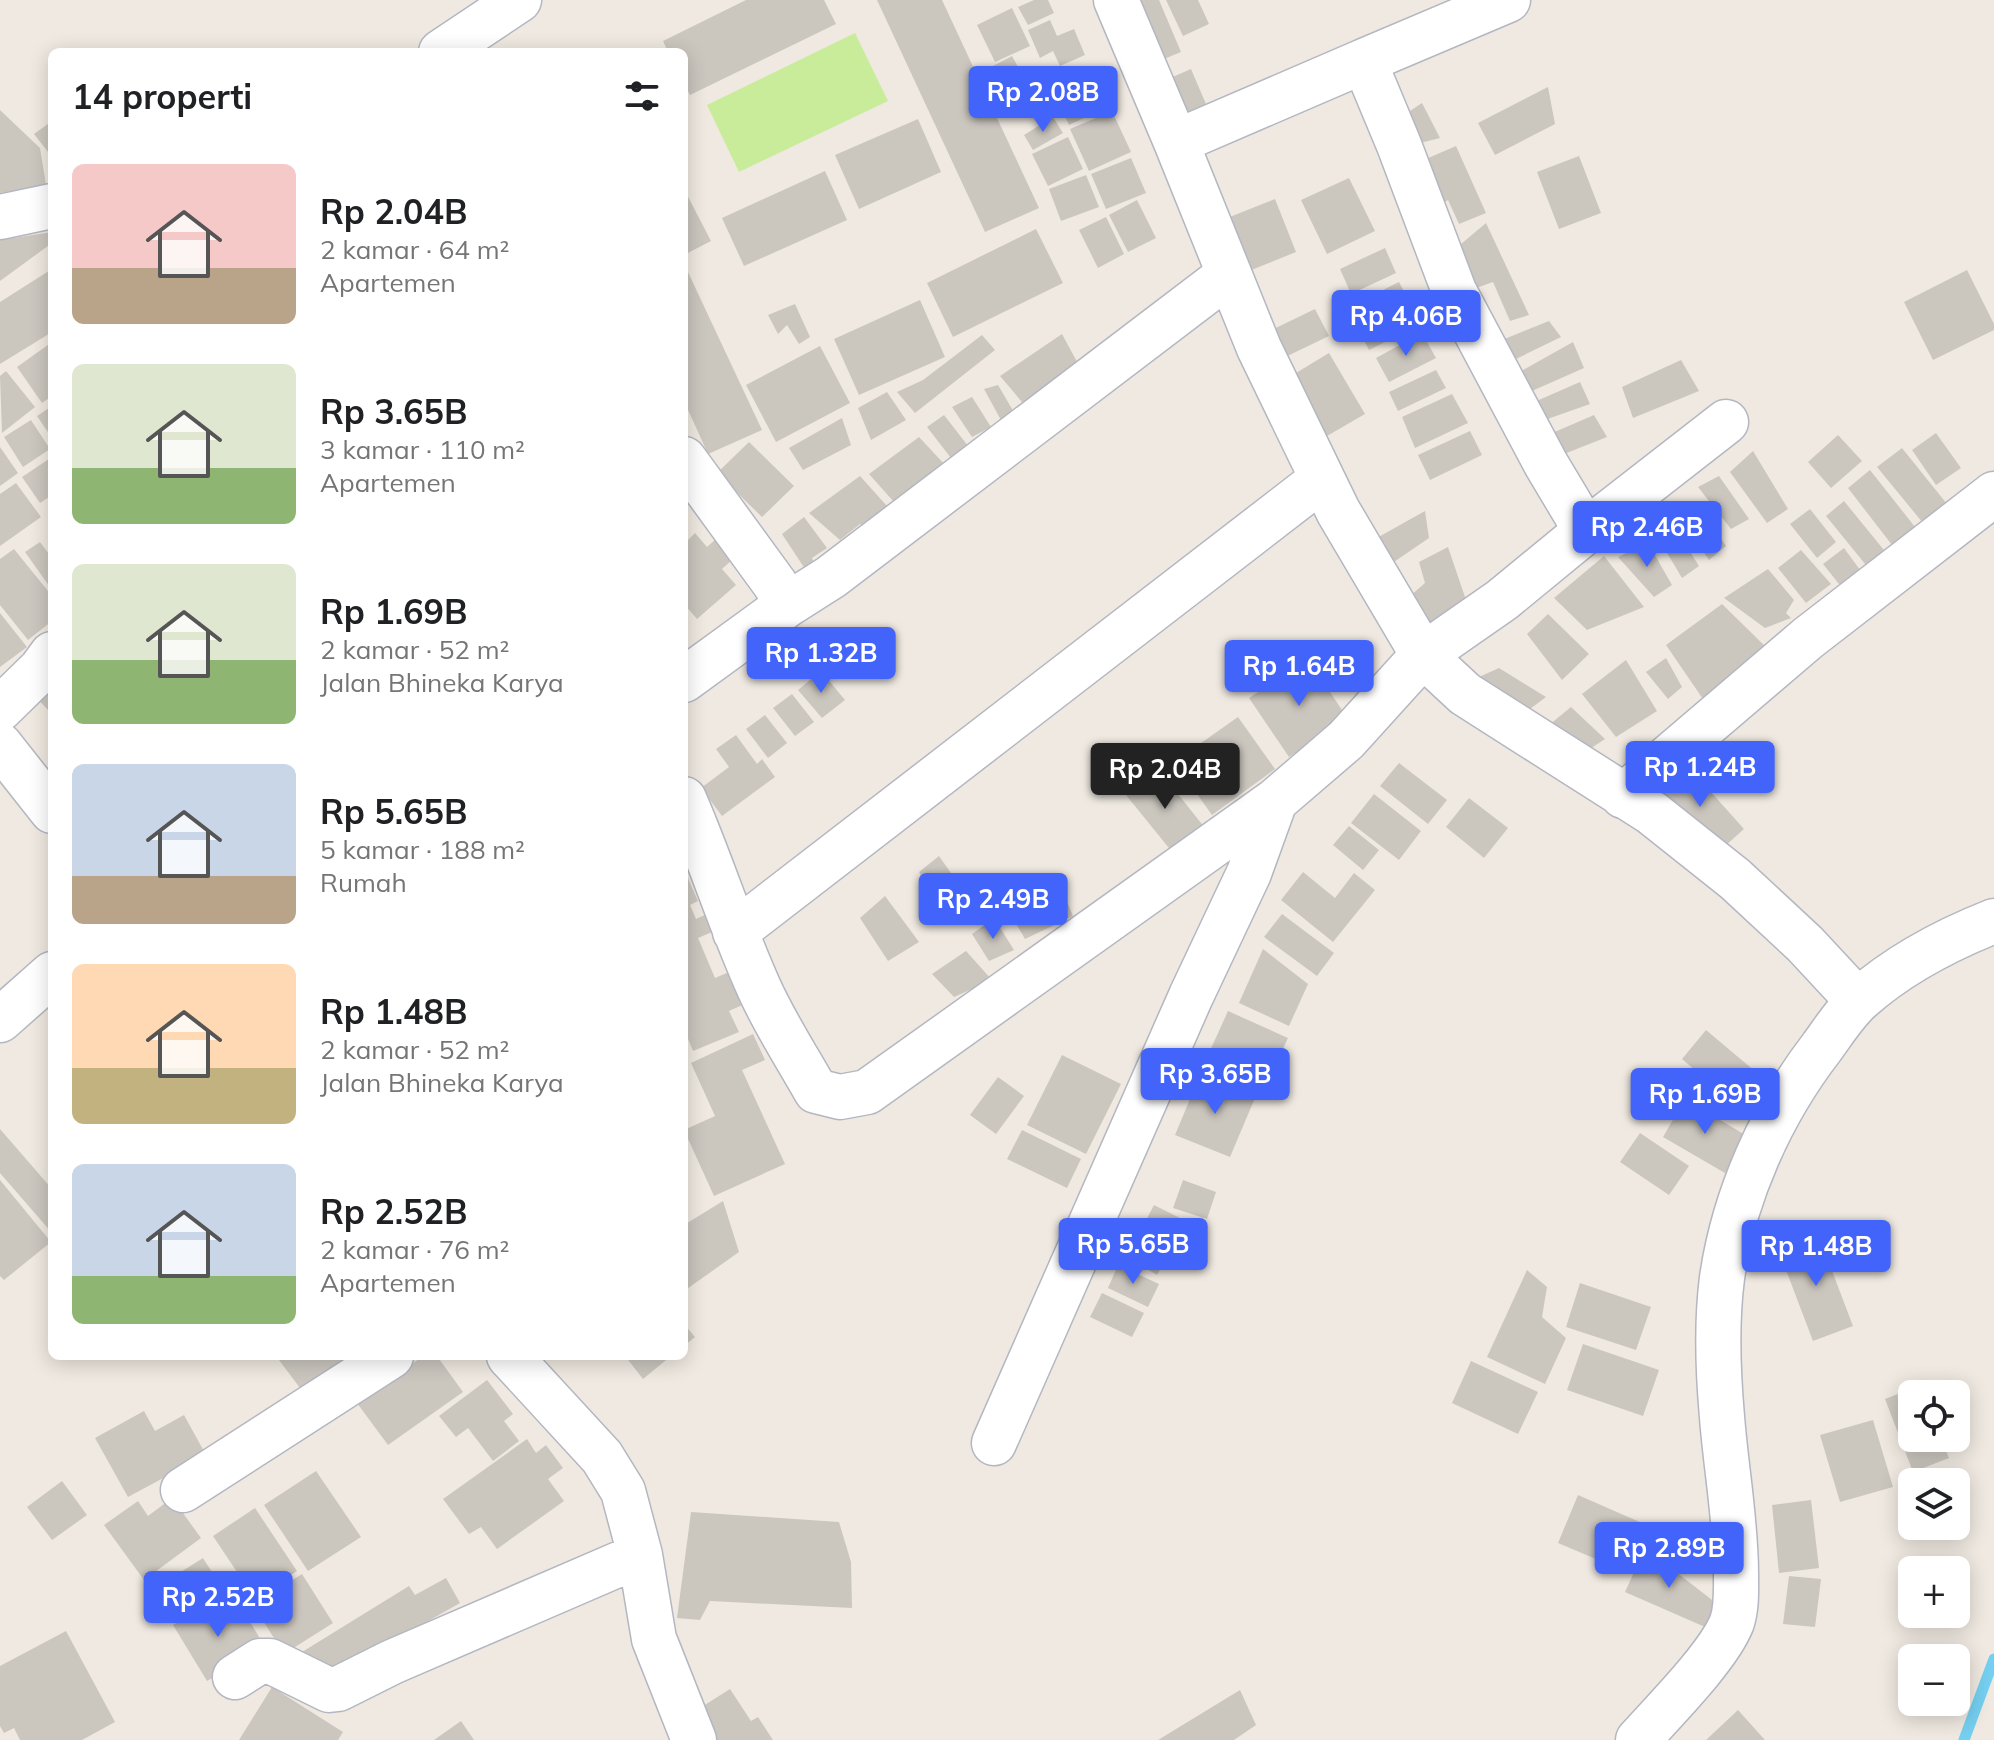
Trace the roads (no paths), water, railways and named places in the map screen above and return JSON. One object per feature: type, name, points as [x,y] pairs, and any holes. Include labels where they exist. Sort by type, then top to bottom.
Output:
[{"type":"street","points":[[447,48],[519,0]]},
{"type":"street","points":[[1116,0],[1259,348],[1338,511],[1423,655],[1465,694],[1652,813],[1735,879],[1805,944],[1858,1001]]},
{"type":"street","points":[[1176,142],[1508,0]]},
{"type":"street","points":[[1364,61],[1454,291],[1546,464],[1586,531]]},
{"type":"street","points":[[0,217],[48,207]]},
{"type":"street","points":[[688,677],[831,577],[1228,275]]},
{"type":"street","points":[[688,808],[761,993],[816,1091],[840,1097],[867,1092],[1275,801],[1346,740],[1423,655],[1502,600],[1726,422]]},
{"type":"street","points":[[688,464],[787,605]]},
{"type":"street","points":[[735,932],[1322,479]]},
{"type":"street","points":[[1623,796],[1808,638],[1994,494]]},
{"type":"street","points":[[0,709],[48,659]]},
{"type":"street","points":[[0,745],[48,806]]},
{"type":"street","points":[[994,1443],[1191,996],[1249,873],[1275,801]]},
{"type":"street","points":[[1638,1740],[1721,1644],[1732,1621],[1736,1599],[1736,1551],[1722,1416],[1718,1334],[1722,1279],[1731,1234],[1748,1181],[1774,1122],[1808,1066],[1858,1001],[1915,958],[1960,934],[1994,921]]},
{"type":"street","points":[[0,1020],[48,978]]},
{"type":"street","points":[[183,1490],[385,1360]]},
{"type":"street","points":[[513,1360],[602,1457],[623,1491],[640,1555],[654,1639],[694,1740]]},
{"type":"street","points":[[235,1677],[260,1661],[270,1661],[329,1690],[338,1689],[392,1662],[640,1555]]},
{"type":"waterway","points":[[1964,1740],[1994,1659]]}]
